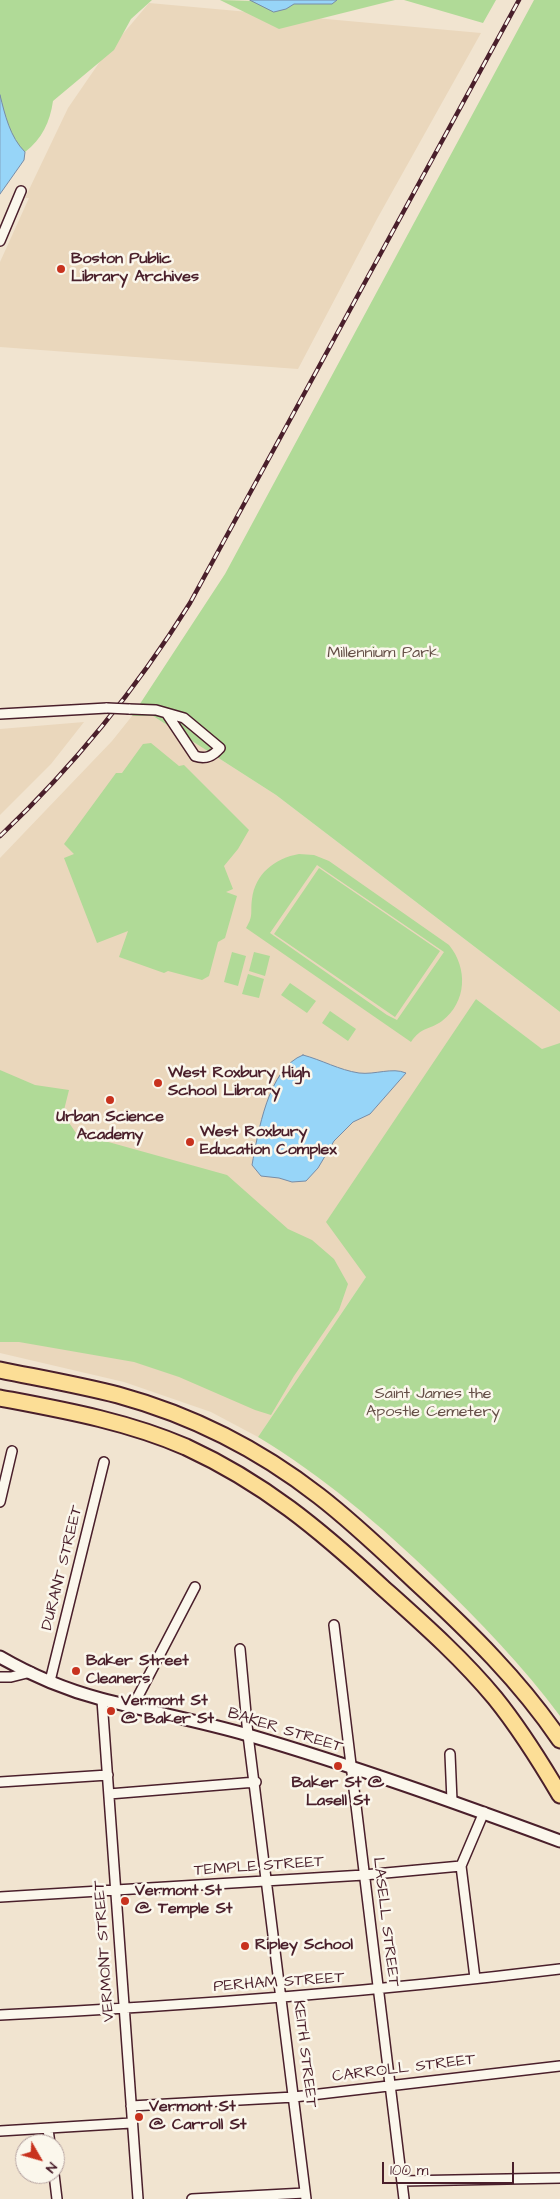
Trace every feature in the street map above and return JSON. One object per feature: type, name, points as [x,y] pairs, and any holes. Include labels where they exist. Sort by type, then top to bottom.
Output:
[{"type":"highway","points":[[0,1370],[119,1396],[180,1416],[238,1443],[293,1477],[344,1516],[462,1624],[517,1683],[560,1740]]},
{"type":"highway","points":[[34,1404],[40,1378]]},
{"type":"highway","points":[[0,1398],[102,1418],[169,1440],[228,1468],[296,1511],[356,1563],[472,1672],[522,1733],[560,1795]]},
{"type":"street","points":[[0,241],[21,191]]},
{"type":"street","points":[[0,714],[107,708],[156,710],[184,718],[220,748],[209,757],[202,759],[195,756],[167,714]]},
{"type":"street","points":[[0,1502],[12,1451]]},
{"type":"street","name":"DURANT STREET","points":[[50,1681],[104,1462]]},
{"type":"street","points":[[133,1706],[195,1587]]},
{"type":"street","name":"LASELL STREET","points":[[334,1624],[350,1768],[404,2199]]},
{"type":"street","name":"KEITH STREET","points":[[240,1649],[248,1735],[256,1782],[306,2196]]},
{"type":"street","name":"BAKER STREET","points":[[0,1657],[50,1681],[102,1700],[248,1735],[452,1801],[560,1841]]},
{"type":"street","points":[[0,1677],[11,1677],[31,1672]]},
{"type":"street","name":"VERMONT STREET","points":[[102,1700],[131,2123],[138,2199]]},
{"type":"street","points":[[450,1754],[452,1801]]},
{"type":"street","points":[[0,1782],[108,1775]]},
{"type":"street","points":[[109,1794],[256,1782]]},
{"type":"street","points":[[475,1978],[461,1866],[484,1812]]},
{"type":"street","name":"TEMPLE STREET","points":[[0,1897],[364,1876],[461,1866]]},
{"type":"street","name":"PERHAM STREET","points":[[0,2015],[281,1999],[560,1969]]},
{"type":"street","name":"CARROLL STREET","points":[[131,2106],[294,2097],[560,2066]]},
{"type":"street","points":[[0,2131],[131,2123]]},
{"type":"street","points":[[48,2129],[49,2134]]},
{"type":"street","points":[[402,2181],[560,2178]]},
{"type":"street","points":[[55,2184],[57,2199]]},
{"type":"street","points":[[192,2199],[306,2196]]},
{"type":"shaded area","points":[[149,3],[481,33],[377,219],[298,369],[0,347],[0,262],[29,198],[25,198],[68,108],[101,60]]},
{"type":"shaded area","name":"West Roxbury Education Complex","points":[[132,716],[153,716],[276,795],[560,1012],[560,1063],[476,999],[366,1277],[258,1437],[211,1412],[124,1382],[0,1353],[0,858],[112,741]]},
{"type":"shaded area","points":[[84,722],[51,764],[0,815],[0,729]]},
{"type":"green space","points":[[0,0],[152,0],[131,19],[114,50],[53,101],[50,116],[41,136],[25,152],[22,149],[0,179]]},
{"type":"green space","points":[[220,0],[251,1],[395,0],[279,29]]},
{"type":"green space","points":[[404,0],[496,0],[483,23]]},
{"type":"green space","name":"Millennium Park","points":[[534,0],[560,0],[560,1012],[276,795],[153,716],[132,716],[225,574]]},
{"type":"green space","points":[[151,743],[179,766],[184,765],[249,830],[238,849],[224,866],[233,889],[226,892],[237,896],[225,938],[218,942],[209,976],[202,980],[168,971],[164,973],[119,957],[128,931],[97,943],[64,858],[74,854],[64,844],[116,773],[122,773],[143,744]]},
{"type":"green space","points":[[299,854],[314,855],[329,861],[449,945],[459,964],[462,984],[456,1004],[442,1021],[419,1033],[411,1042],[246,928],[251,917],[252,899],[257,882],[274,863]],"holes":[[[317,865],[444,952],[397,1020],[387,1015],[270,933]]]},
{"type":"green space","points":[[319,868],[440,951],[395,1017],[274,934]]},
{"type":"green space","points":[[232,952],[246,956],[238,986],[224,982]]},
{"type":"green space","points":[[254,952],[270,956],[265,976],[249,971]]},
{"type":"green space","points":[[248,974],[264,979],[259,998],[242,994]]},
{"type":"green space","points":[[290,983],[316,1001],[307,1013],[281,995]]},
{"type":"green space","name":"Saint James the Apostle Cemetery","points":[[476,999],[542,1049],[560,1043],[560,1716],[500,1645],[414,1558],[329,1485],[258,1437],[366,1277],[326,1222]]},
{"type":"green space","points":[[330,1011],[356,1029],[348,1041],[322,1023]]},
{"type":"green space","points":[[0,1070],[35,1085],[69,1090],[63,1114],[76,1133],[227,1175],[288,1229],[312,1240],[334,1259],[348,1284],[339,1310],[294,1376],[271,1415],[179,1377],[134,1362],[19,1342],[0,1342]]},
{"type":"water","points":[[250,0],[337,0],[332,4],[294,4],[286,9],[274,12]]},
{"type":"water","points":[[0,95],[6,118],[15,140],[25,152],[24,160],[0,194]]},
{"type":"water","points":[[303,1055],[344,1070],[359,1073],[401,1071],[406,1073],[370,1114],[353,1122],[334,1141],[318,1168],[306,1181],[292,1182],[261,1176],[252,1165],[267,1103],[281,1073],[291,1062]]},
{"type":"railway","points":[[0,836],[53,782],[102,726],[148,666],[190,603],[519,0]]},
{"type":"place","name":"Boston Public Library Archives","points":[[61,269]]},
{"type":"place","name":"West Roxbury High School Library","points":[[158,1083]]},
{"type":"place","name":"Urban Science Academy","points":[[110,1100]]},
{"type":"place","name":"West Roxbury Education Complex","points":[[190,1142]]},
{"type":"place","name":"Baker Street Cleaners","points":[[76,1671]]},
{"type":"place","name":"Vermont St @ Baker St","points":[[111,1711]]},
{"type":"place","name":"Baker St @ Lasell St","points":[[338,1766]]},
{"type":"place","name":"Vermont St @ Temple St","points":[[125,1901]]},
{"type":"place","name":"Ripley School","points":[[245,1946]]},
{"type":"place","name":"Vermont St @ Carroll St","points":[[139,2117]]}]
